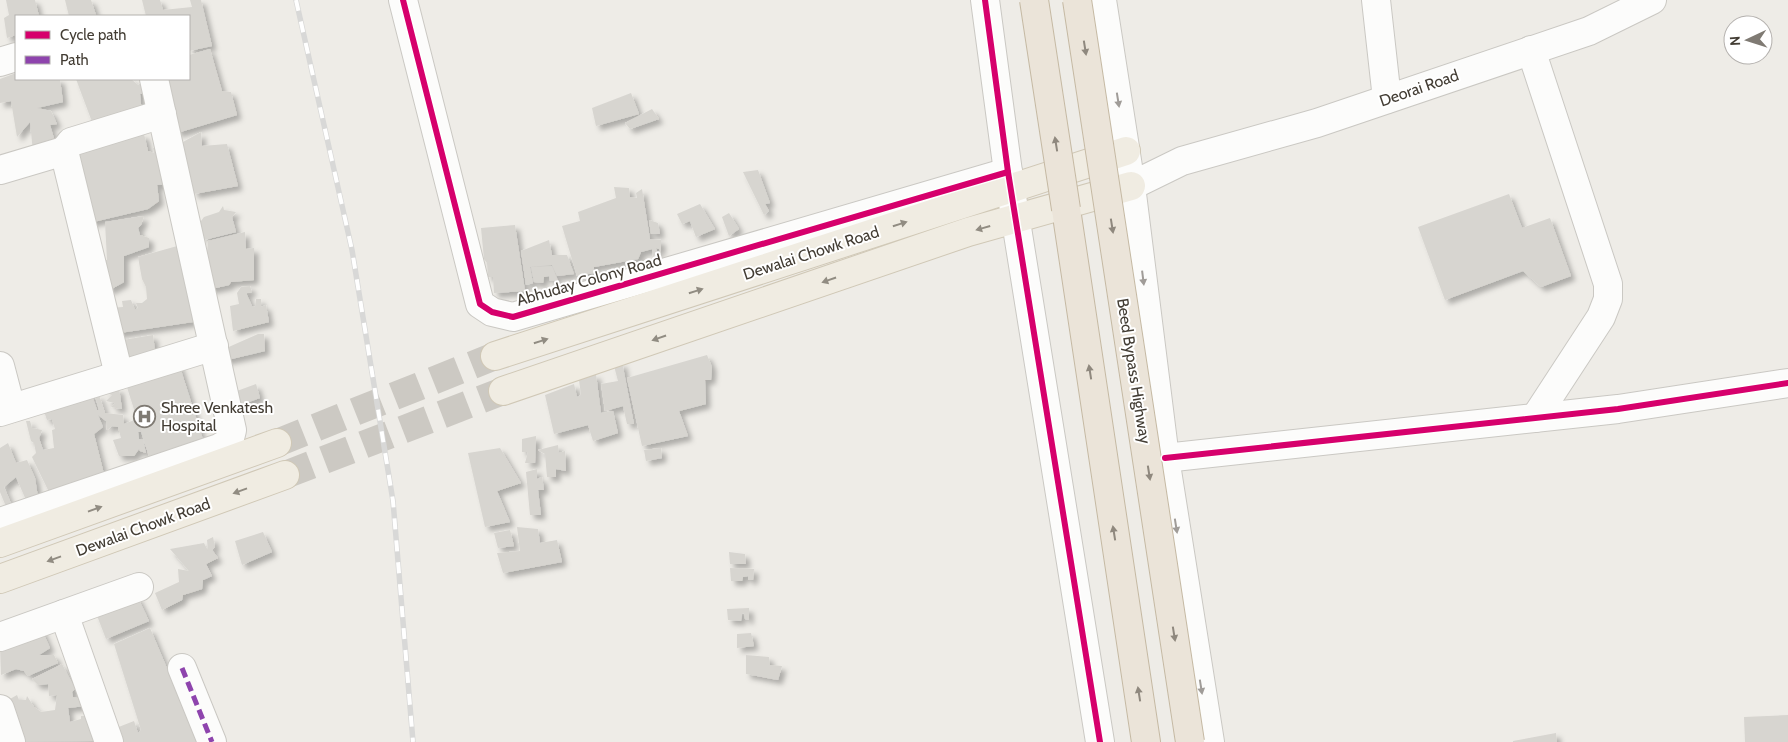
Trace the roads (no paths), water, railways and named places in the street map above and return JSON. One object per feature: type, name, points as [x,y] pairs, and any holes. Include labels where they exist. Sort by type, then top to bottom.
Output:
[{"type":"highway","points":[[1034,0],[1146,742]]},
{"type":"highway","name":"Beed Bypass Highway","points":[[1077,0],[1190,742]]},
{"type":"main road","name":"Dewalai Chowk Road","points":[[495,356],[1009,180],[1126,151]]},
{"type":"main road","name":"Dewalai Chowk Road","points":[[503,391],[968,232],[1131,186]]},
{"type":"main road","name":"Dewalai Chowk Road","points":[[0,543],[277,443]]},
{"type":"main road","name":"Dewalai Chowk Road","points":[[0,579],[285,475]]},
{"type":"street","name":"Abhuday Colony Road","points":[[403,0],[480,304],[492,312],[513,317],[1009,180]]},
{"type":"street","points":[[985,0],[1009,180],[1100,742]]},
{"type":"street","points":[[1102,0],[1131,186],[1165,458],[1210,742]]},
{"type":"street","points":[[1376,0],[1387,99]]},
{"type":"street","name":"Deorai Road","points":[[1131,186],[1182,161],[1317,123],[1589,31],[1652,0]]},
{"type":"street","points":[[1531,50],[1608,284],[1608,300],[1601,316],[1535,418]]},
{"type":"street","points":[[0,62],[15,57]]},
{"type":"street","points":[[0,522],[219,448],[229,442],[232,430],[154,80]]},
{"type":"street","points":[[0,170],[64,151],[71,142],[162,114]]},
{"type":"street","points":[[64,151],[119,375]]},
{"type":"street","points":[[1126,151],[1182,161]]},
{"type":"street","points":[[0,366],[5,410],[214,346]]},
{"type":"street","points":[[1165,458],[1618,409],[1788,383]]},
{"type":"street","points":[[0,637],[139,587]]},
{"type":"street","points":[[64,614],[109,742]]},
{"type":"street","points":[[182,668],[212,742]]},
{"type":"street","points":[[0,709],[11,742]]},
{"type":"tunnel","points":[[277,443],[495,356]]},
{"type":"tunnel","points":[[285,475],[503,391]]},
{"type":"railway","points":[[296,0],[352,250],[393,501],[413,742]]},
{"type":"place","name":"Shree Venkatesh Hospital","points":[[145,416]]}]
